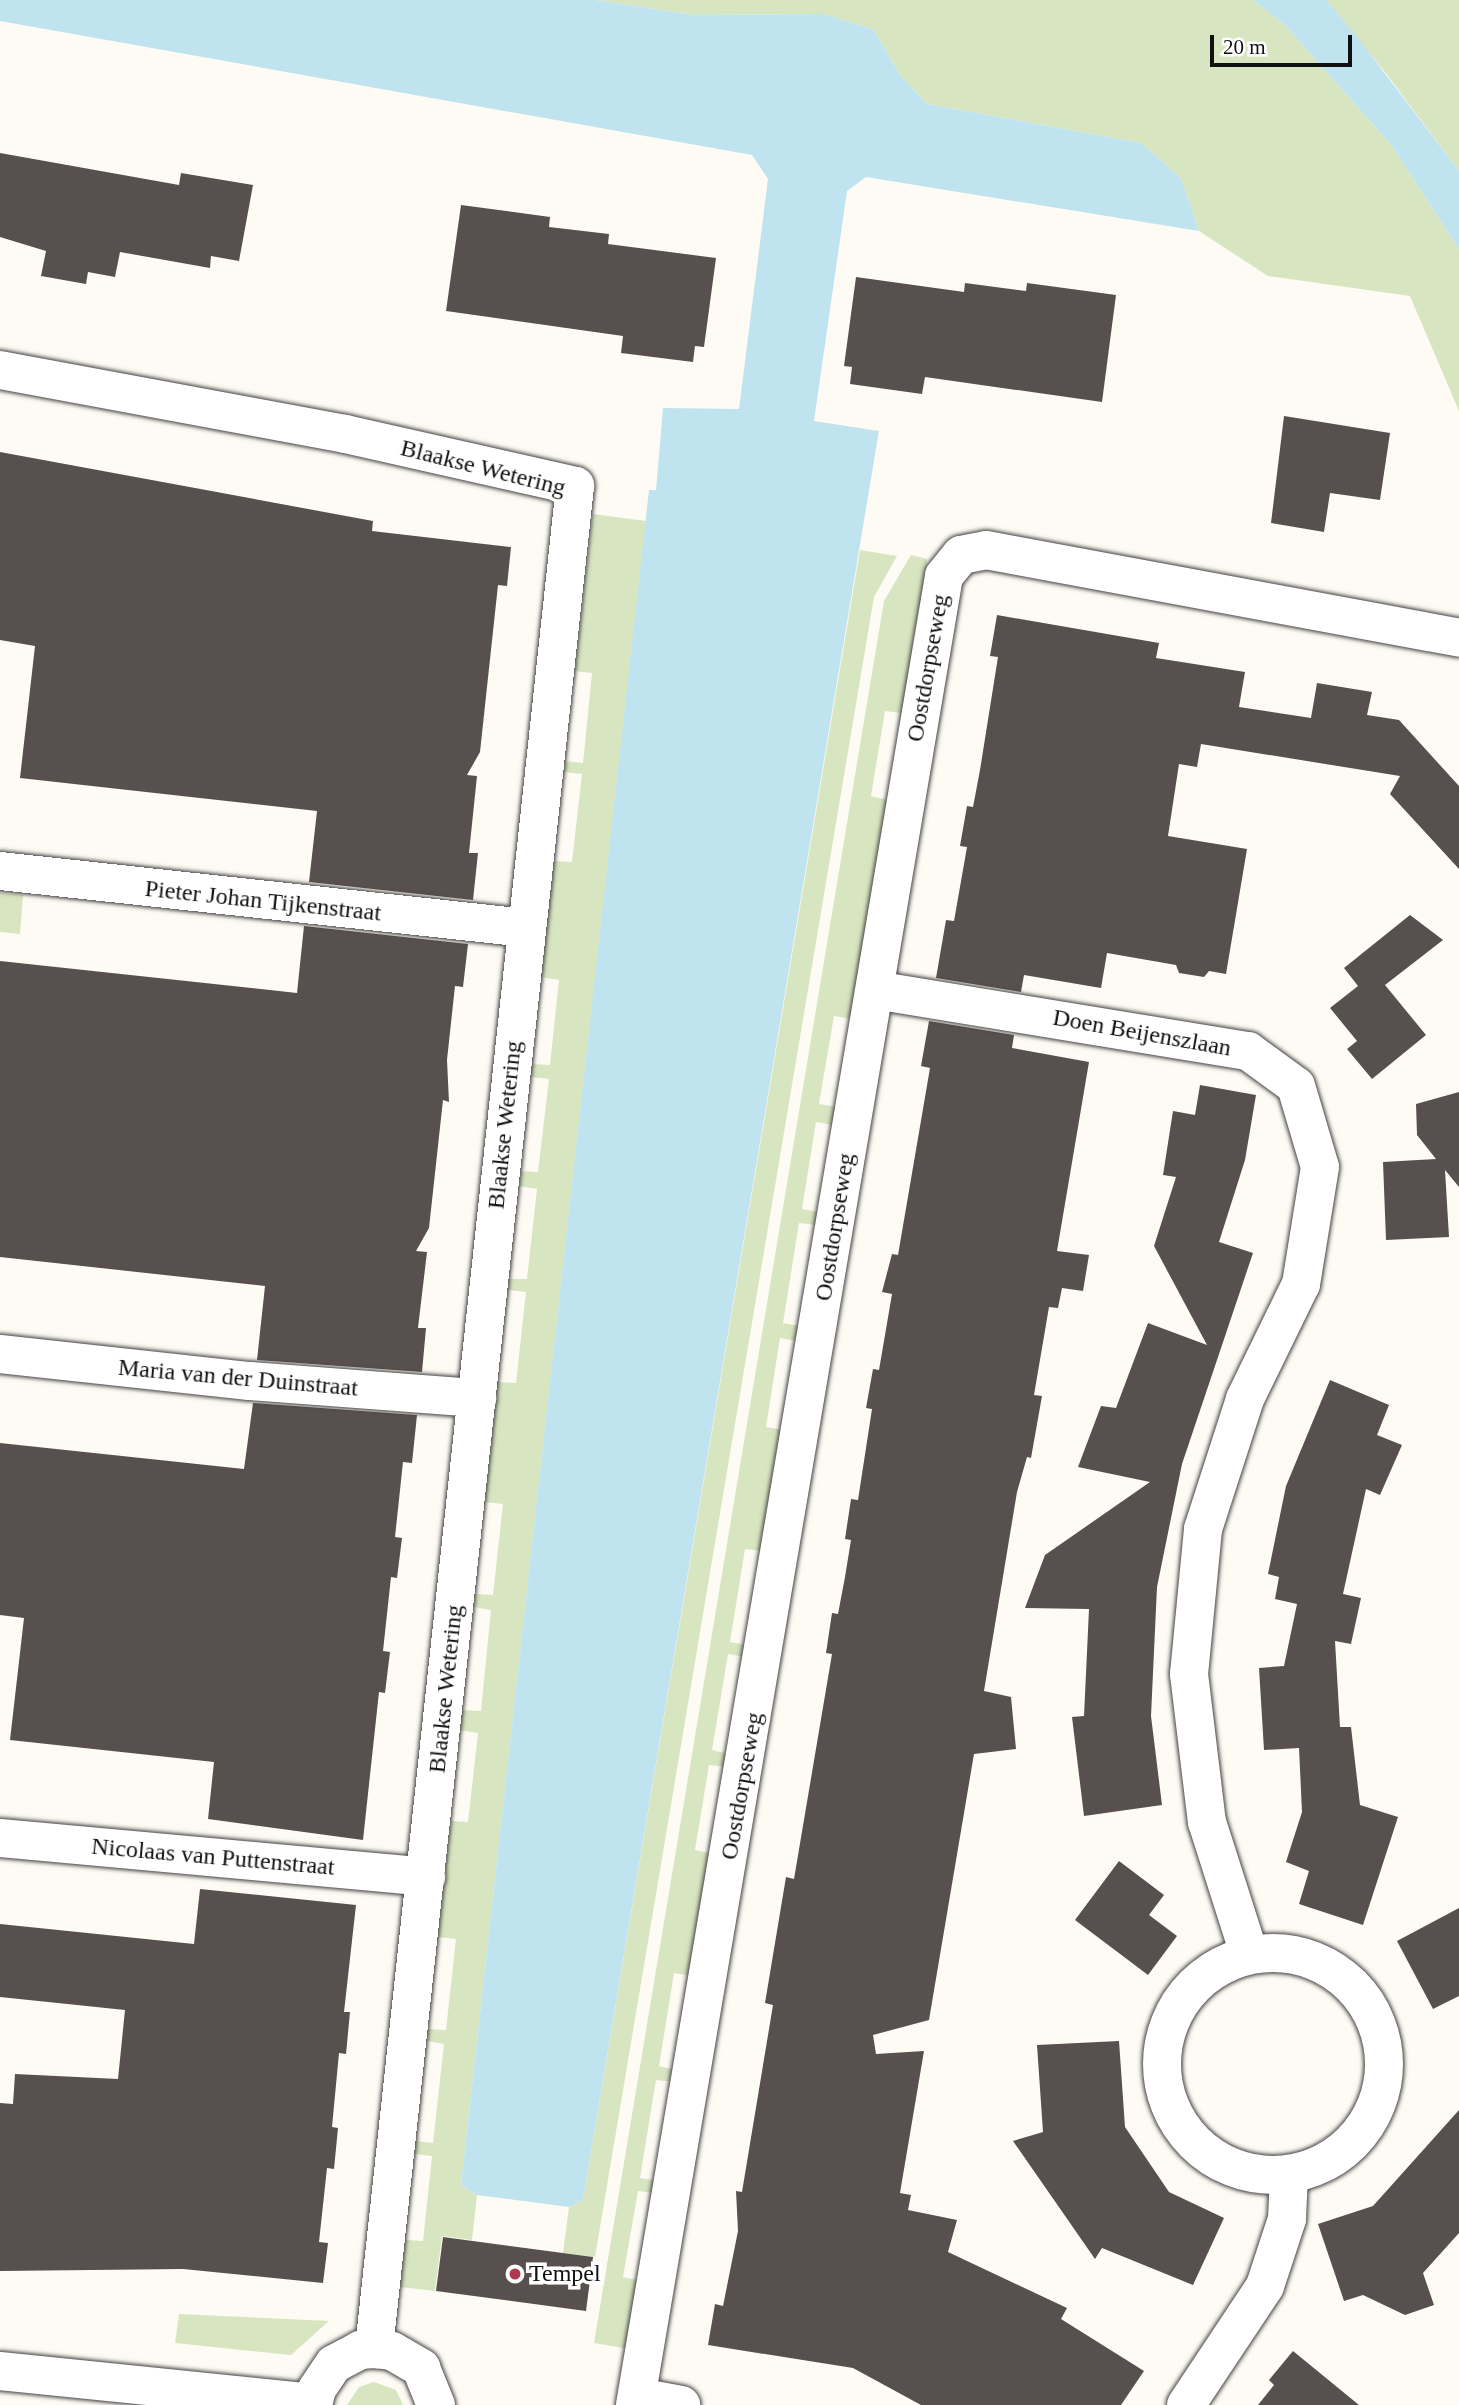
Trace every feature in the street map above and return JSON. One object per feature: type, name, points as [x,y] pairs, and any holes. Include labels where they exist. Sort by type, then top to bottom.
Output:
[{"type":"street","name":"Blaakse Wetering","points":[[0,370],[345,434],[575,486],[374,2349]]},
{"type":"street","name":"Oostdorpseweg","points":[[637,2401],[944,576],[961,555],[986,550],[1459,638]]},
{"type":"street","name":"Pieter Johan Tijkenstraat","points":[[0,872],[526,928]]},
{"type":"street","name":"Doen Beijenszlaan","points":[[875,990],[1248,1051],[1296,1086],[1320,1167],[1301,1284],[1245,1399],[1203,1529],[1189,1674],[1207,1822],[1249,1954]]},
{"type":"street","name":"Maria van der Duinstraat","points":[[0,1353],[250,1381],[477,1398]]},
{"type":"street","name":"Nicolaas van Puttenstraat","points":[[0,1838],[426,1877]]},
{"type":"street","points":[[1249,1954],[1298,1955],[1336,1972],[1360,1994],[1377,2024],[1385,2056],[1382,2089],[1370,2120],[1349,2147],[1321,2165],[1289,2175],[1244,2172],[1216,2161],[1180,2126],[1163,2089],[1161,2059],[1166,2030],[1186,1993],[1218,1966],[1249,1954]]},
{"type":"street","points":[[1186,2405],[1265,2286],[1287,2219],[1289,2175]]},
{"type":"street","points":[[0,2371],[313,2404],[334,2364],[360,2350],[374,2349],[392,2351],[421,2368],[431,2383],[436,2405]]},
{"type":"street","points":[[637,2401],[681,2405]]},
{"type":"green space","points":[[595,0],[1253,0],[1286,26],[1392,146],[1459,249],[1459,411],[1410,296],[1268,276],[1199,231],[1181,178],[1141,143],[927,104],[900,75],[874,30],[824,14],[693,15]]},
{"type":"green space","points":[[1326,0],[1459,0],[1459,171],[1385,72]]},
{"type":"green space","points":[[593,514],[646,521],[461,2185],[477,2195],[472,2240],[442,2236],[435,2291],[400,2287],[405,2240],[423,2241],[432,2156],[414,2154],[415,2141],[433,2143],[444,2044],[427,2041],[428,2029],[446,2030],[456,1939],[438,1937],[451,1821],[468,1822],[478,1733],[460,1730],[462,1710],[481,1711],[491,1610],[474,1607],[475,1594],[493,1595],[503,1504],[485,1502],[498,1382],[516,1383],[526,1292],[508,1290],[509,1279],[527,1279],[537,1189],[519,1186],[521,1171],[538,1172],[549,1079],[531,1077],[532,1064],[550,1065],[559,980],[541,977],[554,861],[572,862],[582,774],[564,772],[565,761],[583,763],[592,673],[575,671]]},
{"type":"green space","points":[[860,550],[897,556],[874,597],[595,2257],[563,2253],[569,2207],[583,2200]]},
{"type":"green space","points":[[911,555],[927,559],[923,598],[902,713],[885,711],[871,796],[888,800],[851,1019],[834,1016],[819,1104],[837,1107],[834,1125],[816,1122],[802,1209],[819,1212],[817,1225],[799,1223],[783,1323],[800,1326],[798,1341],[780,1338],[766,1427],[783,1430],[763,1551],[745,1549],[730,1642],[747,1645],[745,1657],[728,1654],[712,1750],[729,1754],[727,1767],[709,1765],[695,1850],[713,1854],[692,1976],[674,1973],[659,2066],[676,2070],[674,2082],[656,2080],[640,2178],[658,2181],[656,2193],[638,2191],[623,2277],[641,2281],[629,2349],[594,2343],[884,601]]},
{"type":"green space","points":[[0,893],[23,895],[20,934],[0,932]]},
{"type":"green space","points":[[179,2314],[329,2321],[291,2355],[175,2343]]},
{"type":"green space","points":[[374,2382],[396,2390],[403,2405],[347,2405],[359,2387]]},
{"type":"water","points":[[0,0],[595,0],[693,15],[824,14],[874,30],[900,75],[927,104],[1141,143],[1181,178],[1199,231],[866,177],[847,191],[814,421],[879,431],[583,2200],[569,2207],[477,2195],[461,2185],[649,490],[656,490],[663,408],[739,409],[768,179],[752,155],[0,21]]},
{"type":"water","points":[[1253,0],[1326,0],[1355,34],[1459,171],[1459,249],[1392,146],[1286,26]]},
{"type":"building","points":[[0,153],[179,185],[181,173],[253,185],[239,261],[211,256],[210,268],[120,252],[115,277],[88,272],[86,284],[41,276],[46,251],[0,237]]},
{"type":"building","points":[[461,205],[550,217],[549,227],[609,234],[608,244],[716,258],[704,347],[695,346],[693,362],[621,353],[623,336],[446,311]]},
{"type":"building","points":[[856,277],[964,292],[965,283],[1026,291],[1027,283],[1116,295],[1102,402],[925,377],[922,394],[850,384],[852,367],[844,366]]},
{"type":"building","points":[[1284,416],[1390,433],[1380,500],[1330,493],[1324,532],[1271,523]]},
{"type":"building","points":[[0,452],[373,521],[372,531],[511,547],[507,586],[498,585],[480,752],[467,775],[477,776],[469,853],[478,853],[473,900],[309,882],[317,811],[20,778],[35,646],[0,640]]},
{"type":"building","points":[[997,615],[1159,643],[1156,658],[1245,672],[1239,707],[1311,718],[1317,683],[1372,692],[1367,715],[1399,720],[1459,786],[1459,869],[1390,794],[1400,776],[1201,744],[1197,767],[1179,764],[1168,836],[1247,849],[1226,974],[1209,971],[1204,977],[1179,973],[1176,965],[1107,953],[1101,988],[1024,975],[1021,992],[936,978],[946,920],[954,921],[967,847],[960,846],[967,806],[973,807],[980,770],[998,657],[990,656]]},
{"type":"building","points":[[1410,915],[1443,940],[1385,985],[1426,1035],[1372,1079],[1347,1049],[1357,1041],[1330,1008],[1358,986],[1344,968]]},
{"type":"building","points":[[304,926],[468,944],[463,987],[455,986],[447,1060],[449,1102],[443,1100],[429,1228],[416,1251],[427,1252],[418,1328],[426,1328],[422,1372],[257,1360],[265,1286],[0,1257],[0,961],[297,993]]},
{"type":"building","points":[[929,1021],[1014,1035],[1012,1048],[1089,1062],[1057,1251],[1089,1255],[1083,1291],[1062,1288],[1058,1308],[1049,1307],[1034,1395],[1042,1396],[1031,1458],[1027,1457],[1017,1492],[984,1691],[1011,1697],[1016,1749],[974,1754],[929,2020],[873,2035],[876,2054],[924,2051],[900,2193],[911,2195],[908,2210],[957,2220],[948,2252],[1067,2308],[1061,2319],[1144,2371],[1121,2405],[921,2405],[853,2368],[708,2345],[715,2304],[723,2306],[738,2231],[736,2191],[742,2192],[773,2005],[765,2003],[786,1877],[794,1879],[832,1654],[826,1653],[832,1613],[838,1614],[851,1540],[845,1539],[851,1499],[858,1500],[872,1409],[866,1408],[873,1369],[879,1370],[892,1294],[882,1292],[892,1254],[898,1255],[930,1068],[921,1066]]},
{"type":"building","points":[[1200,1085],[1256,1095],[1245,1160],[1219,1242],[1253,1253],[1182,1464],[1157,1587],[1151,1716],[1162,1805],[1084,1816],[1072,1717],[1084,1716],[1089,1609],[1025,1608],[1045,1555],[1150,1482],[1078,1467],[1101,1406],[1116,1408],[1148,1323],[1207,1345],[1154,1246],[1176,1177],[1163,1175],[1173,1111],[1195,1115]]},
{"type":"building","points":[[1459,1092],[1459,1187],[1445,1170],[1449,1237],[1386,1240],[1383,1162],[1436,1159],[1417,1135],[1416,1104]]},
{"type":"building","points":[[1330,1380],[1389,1405],[1377,1435],[1402,1445],[1380,1495],[1366,1489],[1343,1594],[1361,1598],[1351,1644],[1335,1641],[1340,1727],[1351,1727],[1360,1805],[1398,1817],[1363,1925],[1299,1904],[1309,1871],[1286,1862],[1302,1812],[1299,1748],[1264,1750],[1259,1668],[1284,1666],[1297,1604],[1275,1599],[1279,1577],[1268,1574],[1286,1486]]},
{"type":"building","points":[[253,1403],[417,1415],[412,1463],[403,1462],[395,1537],[402,1538],[397,1578],[391,1577],[383,1651],[390,1652],[385,1693],[379,1692],[363,1840],[208,1819],[214,1762],[10,1740],[24,1618],[0,1615],[0,1443],[244,1469]]},
{"type":"building","points":[[1119,1861],[1164,1895],[1149,1915],[1177,1936],[1148,1975],[1075,1920]]},
{"type":"building","points":[[200,1889],[356,1905],[344,2012],[350,2012],[346,2054],[339,2053],[332,2127],[338,2128],[334,2169],[327,2168],[319,2242],[328,2243],[323,2283],[183,2269],[0,2271],[0,2103],[13,2104],[15,2074],[118,2079],[125,2010],[0,1997],[0,1924],[194,1944]]},
{"type":"building","points":[[1459,1908],[1459,1996],[1433,2009],[1397,1941]]},
{"type":"building","points":[[1119,2041],[1125,2127],[1169,2192],[1224,2218],[1193,2285],[1102,2248],[1095,2259],[1013,2141],[1043,2132],[1037,2045]]},
{"type":"building","points":[[1459,2110],[1459,2233],[1423,2273],[1434,2305],[1405,2315],[1363,2295],[1344,2301],[1318,2224],[1373,2206]]},
{"type":"building","name":"Tempel","points":[[443,2237],[593,2257],[586,2311],[436,2291]]},
{"type":"building","points":[[1293,2351],[1359,2405],[1258,2405],[1274,2385],[1269,2380]]},
{"type":"place","name":"Tempel","points":[[515,2274]]}]
